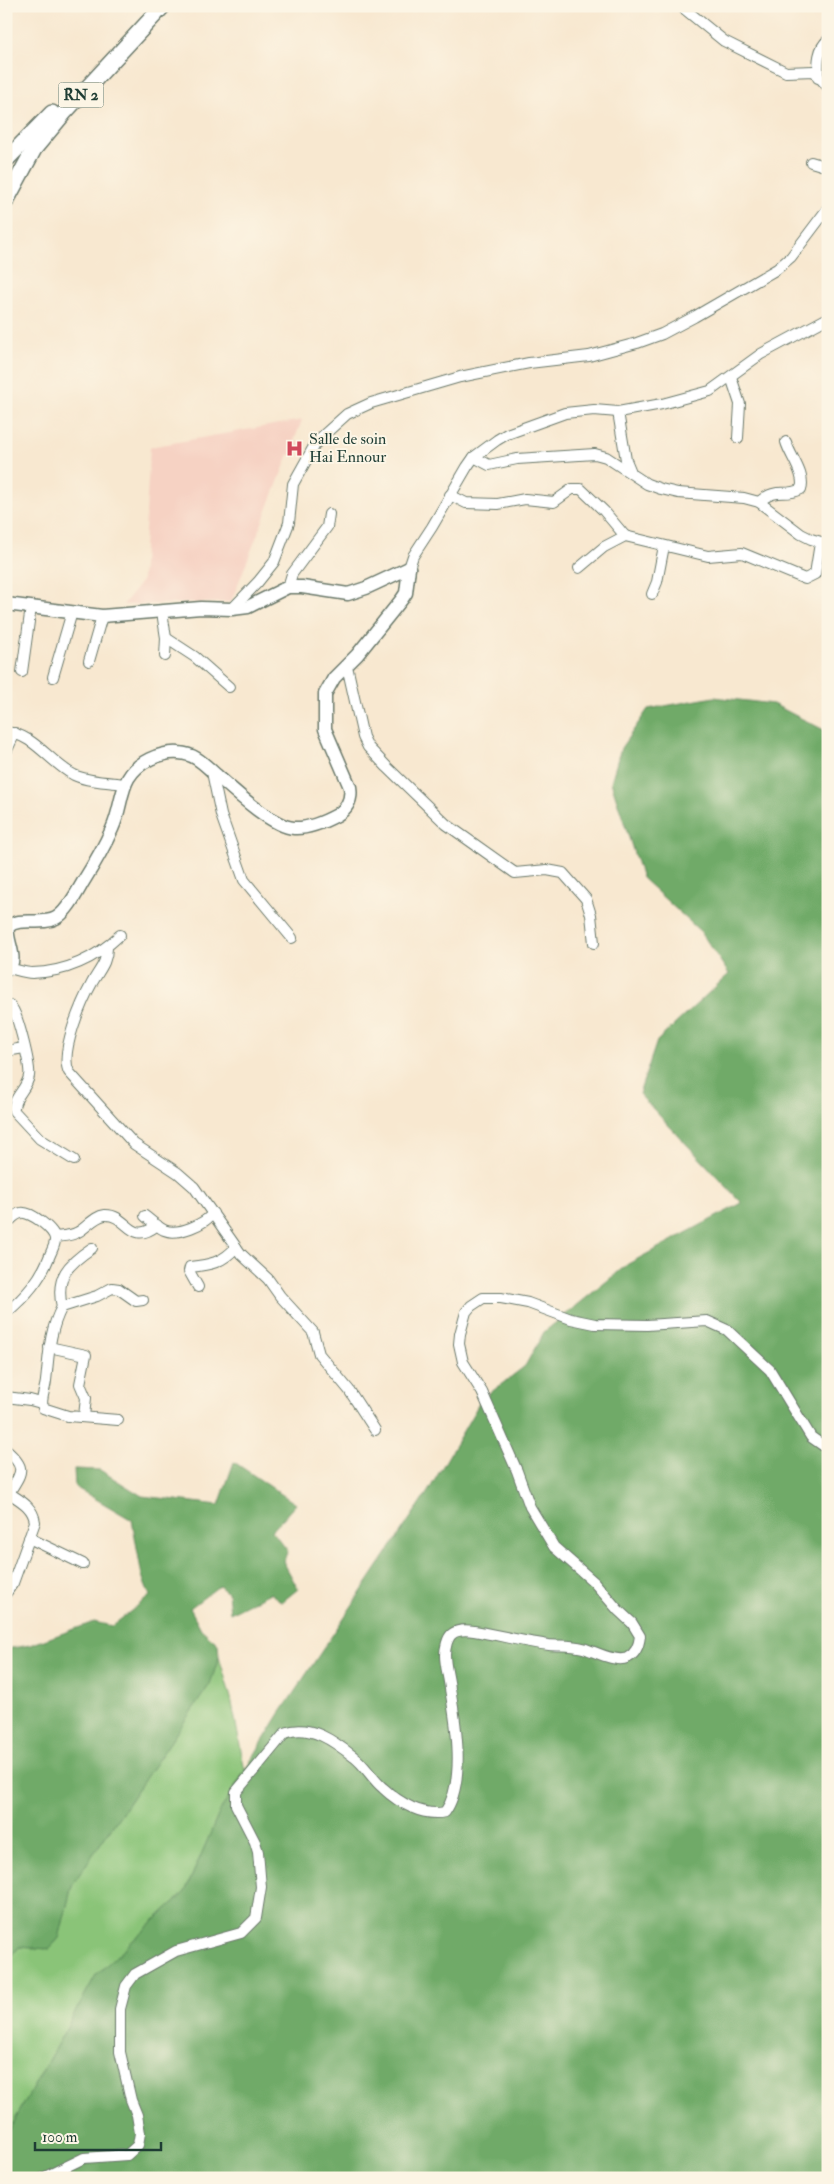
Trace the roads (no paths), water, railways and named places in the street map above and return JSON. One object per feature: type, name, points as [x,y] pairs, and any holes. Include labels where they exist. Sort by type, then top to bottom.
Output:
[{"type":"main road","name":"RN 2","points":[[6,160],[149,6]]},
{"type":"main road","name":"RN 2","points":[[6,201],[34,149],[64,113],[163,6]]},
{"type":"street","points":[[681,6],[724,41],[786,72],[814,71],[818,78],[828,87]]},
{"type":"street","points":[[818,78],[818,60],[824,44],[828,40]]},
{"type":"street","points":[[811,162],[828,167]]},
{"type":"street","points":[[232,608],[258,582],[274,562],[288,523],[293,484],[317,441],[347,414],[371,402],[460,377],[529,363],[604,353],[662,334],[777,269],[791,257],[828,208]]},
{"type":"street","points":[[120,935],[107,948],[81,962],[66,967],[31,973],[8,969],[13,961],[7,934],[8,927],[14,923],[53,920],[63,912],[83,882],[112,829],[130,773],[137,767],[160,755],[179,752],[196,756],[231,789],[281,825],[294,828],[308,827],[320,824],[342,812],[352,796],[350,787],[325,729],[325,694],[334,678],[347,666],[402,599],[406,592],[409,568],[413,556],[474,457],[507,434],[565,413],[594,410],[618,412],[702,393],[731,377],[761,354],[828,318]]},
{"type":"street","points":[[731,377],[740,404],[738,438]]},
{"type":"street","points":[[618,412],[626,460],[631,473]]},
{"type":"street","points":[[759,502],[772,493],[793,492],[801,489],[802,476],[791,457],[786,442]]},
{"type":"street","points":[[450,495],[466,503],[498,504],[525,499],[554,502],[572,489],[581,489],[604,511],[625,536],[708,556],[735,552],[742,553],[805,579],[815,574],[824,543],[801,534],[759,502],[744,498],[678,493],[647,484],[606,457],[595,454],[517,459],[488,465],[474,457]]},
{"type":"street","points":[[288,587],[296,567],[327,527],[329,514]]},
{"type":"street","points":[[579,568],[604,547],[625,536]]},
{"type":"street","points":[[652,594],[657,582],[664,546]]},
{"type":"street","points":[[6,604],[102,616],[201,608],[248,607],[288,587],[302,587],[348,594],[366,588],[409,568]]},
{"type":"street","points":[[22,672],[31,607]]},
{"type":"street","points":[[53,677],[72,612]]},
{"type":"street","points":[[162,612],[166,638],[165,656]]},
{"type":"street","points":[[89,661],[102,616]]},
{"type":"street","points":[[166,638],[195,657],[229,687]]},
{"type":"street","points":[[347,666],[368,747],[446,824],[515,873],[547,870],[563,873],[586,899],[591,915],[594,943]]},
{"type":"street","points":[[6,752],[11,732],[30,740],[47,757],[74,775],[88,779],[125,784]]},
{"type":"street","points":[[212,772],[221,816],[244,880],[292,938]]},
{"type":"street","points":[[107,948],[105,964],[93,981],[77,1016],[67,1056],[68,1069],[122,1133],[144,1152],[183,1177],[194,1187],[214,1213],[236,1248],[253,1266],[268,1278],[280,1296],[314,1332],[319,1354],[349,1390],[375,1430]]},
{"type":"street","points":[[6,1004],[14,1011],[30,1071],[29,1080],[10,1109],[40,1139],[74,1160]]},
{"type":"street","points":[[6,1051],[24,1048]]},
{"type":"street","points":[[6,1225],[17,1214],[26,1213],[50,1229],[55,1237],[45,1268],[34,1285],[6,1313]]},
{"type":"street","points":[[146,1216],[165,1230],[177,1231],[200,1225],[214,1213]]},
{"type":"street","points":[[55,1237],[73,1235],[104,1215],[112,1216],[136,1232],[149,1232],[157,1225]]},
{"type":"street","points":[[92,1248],[77,1258],[61,1279],[62,1307],[48,1347],[46,1382],[42,1403],[48,1411],[68,1416],[118,1420]]},
{"type":"street","points":[[198,1287],[189,1271],[190,1267],[211,1264],[226,1258],[236,1248]]},
{"type":"street","points":[[45,1268],[61,1279]]},
{"type":"street","points":[[62,1307],[102,1294],[112,1288],[119,1289],[136,1301],[143,1300]]},
{"type":"street","points":[[43,2178],[84,2158],[127,2154],[135,2149],[140,2133],[138,2115],[130,2100],[120,2052],[121,1996],[135,1974],[146,1966],[176,1951],[241,1933],[256,1918],[261,1887],[258,1852],[255,1842],[236,1805],[236,1792],[285,1733],[310,1730],[317,1732],[355,1757],[383,1788],[397,1799],[429,1814],[445,1812],[451,1803],[456,1781],[457,1752],[445,1652],[447,1642],[452,1634],[461,1630],[476,1631],[549,1645],[584,1648],[597,1654],[623,1659],[628,1658],[638,1648],[640,1636],[632,1623],[594,1582],[554,1547],[530,1507],[517,1471],[482,1392],[463,1362],[459,1344],[460,1334],[466,1312],[471,1306],[483,1298],[501,1298],[528,1303],[571,1319],[595,1324],[647,1325],[706,1321],[727,1330],[770,1370],[811,1437],[828,1448]]},
{"type":"street","points":[[48,1347],[86,1355],[80,1384],[86,1398],[84,1416]]},
{"type":"street","points":[[6,1397],[42,1403]]},
{"type":"street","points":[[6,1450],[21,1466],[19,1477],[8,1492],[30,1507],[34,1513],[35,1522],[14,1583],[6,1593]]},
{"type":"street","points":[[29,1538],[83,1564]]},
{"type":"place","name":"Salle de soin Hai Ennour","points":[[295,448]]}]
